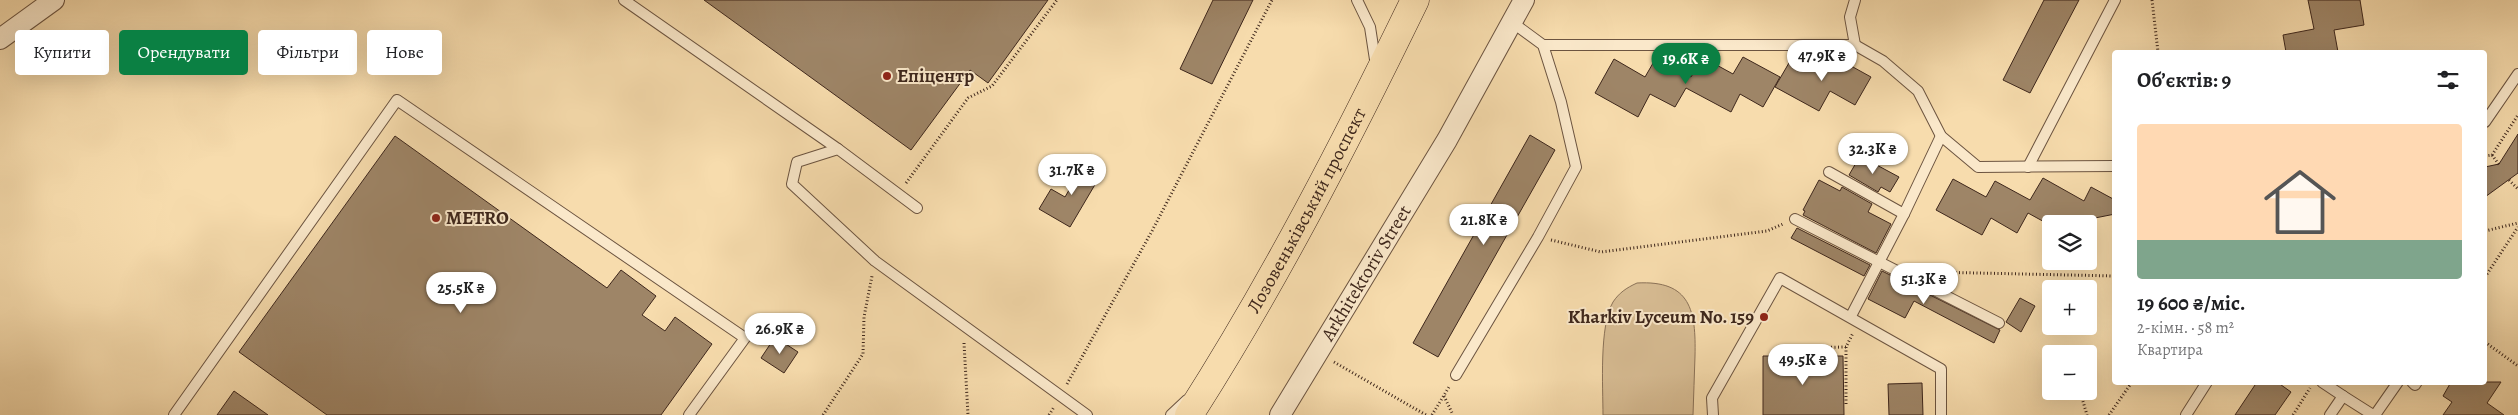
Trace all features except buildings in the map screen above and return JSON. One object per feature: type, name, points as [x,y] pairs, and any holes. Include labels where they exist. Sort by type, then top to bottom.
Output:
[{"type":"highway","name":"Лозовеньківський проспект","points":[[1189,415],[1261,297],[1377,77],[1415,0]]},
{"type":"street","points":[[0,39],[54,0]]},
{"type":"street","name":"Arkhitektoriv Street","points":[[1280,415],[1448,140],[1524,0]]},
{"type":"lane","points":[[624,0],[838,148],[917,208]]},
{"type":"lane","points":[[1357,0],[1370,27],[1377,77]]},
{"type":"lane","points":[[1855,0],[1850,17],[1855,45]]},
{"type":"lane","points":[[2028,167],[2115,0]]},
{"type":"lane","points":[[1456,375],[1538,237],[1576,167],[1561,102],[1543,45],[1513,22]]},
{"type":"lane","points":[[1543,45],[1855,45],[1883,61],[1918,91],[1941,136],[1978,167],[2112,166]]},
{"type":"lane","points":[[2487,119],[2518,74]]},
{"type":"lane","points":[[174,415],[397,100],[745,338],[689,415]]},
{"type":"lane","points":[[1854,318],[1879,262],[1941,136]]},
{"type":"lane","points":[[838,148],[797,162],[792,184],[875,261],[1087,415]]},
{"type":"lane","points":[[1829,172],[1904,214]]},
{"type":"lane","points":[[1796,219],[1999,323]]},
{"type":"lane","points":[[1713,415],[1712,398],[1780,278],[1854,318],[1940,370],[1941,415]]},
{"type":"lane","points":[[1171,415],[1185,403],[1236,320],[1261,297]]},
{"type":"lane","points":[[2186,415],[2205,385]]},
{"type":"lane","points":[[2326,385],[2374,415],[2396,385]]},
{"type":"lane","points":[[2330,415],[2342,396]]},
{"type":"path","points":[[903,188],[968,98],[992,86],[1057,0]]},
{"type":"path","points":[[1049,415],[1152,231],[1272,0]]},
{"type":"path","points":[[2152,0],[2158,50]]},
{"type":"path","points":[[2487,155],[2492,154],[2518,114]]},
{"type":"path","points":[[2492,154],[2500,166]]},
{"type":"path","points":[[2510,180],[2518,189]]},
{"type":"path","points":[[1538,237],[1601,252],[1767,231],[1796,219]]},
{"type":"path","points":[[2487,230],[2518,222]]},
{"type":"path","points":[[2487,274],[2518,227]]},
{"type":"path","points":[[824,415],[863,354],[864,317],[875,261]]},
{"type":"path","points":[[1899,272],[2112,276]]},
{"type":"path","points":[[1846,405],[1846,347],[1854,318]]},
{"type":"path","points":[[964,325],[968,415]]},
{"type":"path","points":[[2487,343],[2518,366]]},
{"type":"path","points":[[1789,348],[1846,347]]},
{"type":"path","points":[[1318,352],[1426,415]]},
{"type":"path","points":[[1432,415],[1456,375]]},
{"type":"path","points":[[2109,415],[2130,385]]},
{"type":"path","points":[[2293,415],[2312,385]]},
{"type":"path","points":[[1444,395],[1453,415]]},
{"type":"path","points":[[2083,400],[2087,415]]},
{"type":"shaded area","points":[[1637,283],[1655,283],[1669,287],[1679,293],[1687,302],[1694,325],[1695,340],[1693,415],[1603,415],[1603,357],[1609,313],[1613,302],[1618,296]]},
{"type":"place","name":"Епіцентр","points":[[887,76]]},
{"type":"place","name":"METRO","points":[[436,218]]},
{"type":"place","name":"Kharkiv Lyceum No. 159","points":[[1764,317]]}]
